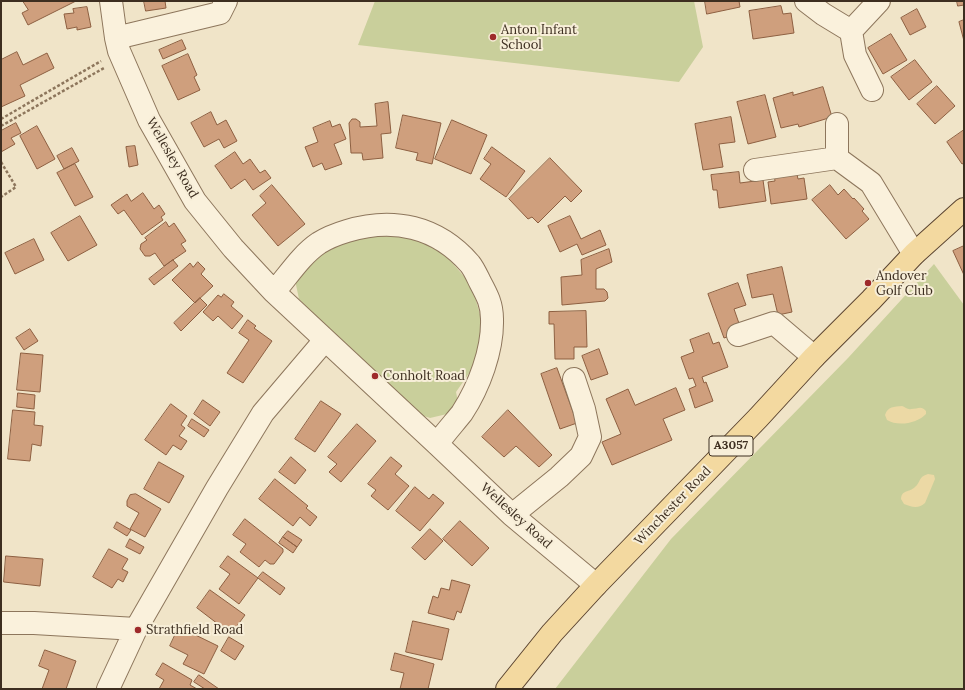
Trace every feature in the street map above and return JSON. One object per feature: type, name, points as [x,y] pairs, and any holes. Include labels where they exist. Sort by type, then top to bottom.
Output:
[{"type":"main road","name":"Winchester Road","points":[[507,689],[552,633],[596,585],[914,254],[964,210]]},
{"type":"street","name":"Wellesley Road","points":[[111,1],[119,49],[149,120],[195,200],[233,248],[274,292],[512,515],[596,585]]},
{"type":"street","points":[[119,49],[220,13],[226,1]]},
{"type":"street","points":[[806,1],[851,32],[855,55],[872,90]]},
{"type":"street","points":[[851,32],[879,1]]},
{"type":"street","points":[[837,124],[837,158]]},
{"type":"street","points":[[755,170],[837,158],[871,183],[914,254]]},
{"type":"street","points":[[274,292],[304,257],[318,244],[334,235],[352,229],[372,225],[392,224],[417,228],[437,237],[455,249],[471,265],[490,301],[492,319],[491,340],[483,371],[473,392],[462,412],[437,444]]},
{"type":"street","points":[[738,335],[774,324],[814,357]]},
{"type":"street","points":[[108,689],[136,629],[216,488],[263,413],[325,340]]},
{"type":"street","points":[[512,515],[581,456],[590,437],[584,409],[574,379]]},
{"type":"street","points":[[1,623],[34,623],[136,629]]},
{"type":"path","points":[[1,119],[119,49]]},
{"type":"path","points":[[1,126],[119,49]]},
{"type":"path","points":[[1,162],[16,187],[1,197]]},
{"type":"green space","name":"Anton Infant School","points":[[375,1],[694,1],[703,47],[679,82],[358,45]]},
{"type":"green space","points":[[394,234],[418,238],[442,251],[468,281],[475,297],[481,318],[481,339],[472,369],[456,392],[459,407],[447,414],[430,418],[415,413],[299,299],[295,280],[309,256],[348,238]]},
{"type":"green space","name":"Andover Golf Club","points":[[934,264],[964,305],[964,689],[555,689],[671,539],[848,358]]},
{"type":"sand","points":[[902,406],[909,409],[923,408],[926,411],[926,414],[918,420],[902,424],[887,420],[885,415],[888,410]]},
{"type":"sand","points":[[928,474],[934,475],[935,479],[925,503],[915,507],[904,504],[901,499],[904,492],[913,489],[921,478]]},
{"type":"building","points":[[23,1],[76,1],[28,25],[22,13],[28,10]]},
{"type":"building","points":[[144,1],[165,1],[166,8],[146,11]]},
{"type":"building","points":[[705,1],[739,1],[740,7],[707,14]]},
{"type":"building","points":[[957,1],[964,1],[964,5],[958,6]]},
{"type":"building","points":[[781,6],[783,14],[791,13],[794,33],[753,39],[749,11]]},
{"type":"building","points":[[87,7],[91,27],[77,30],[77,27],[67,29],[64,14],[74,13],[73,9]]},
{"type":"building","points":[[917,9],[926,27],[910,35],[901,18]]},
{"type":"building","points":[[964,20],[964,41],[959,22]]},
{"type":"building","points":[[891,34],[907,60],[883,74],[868,48]]},
{"type":"building","points":[[182,40],[186,49],[163,59],[159,50]]},
{"type":"building","points":[[17,52],[23,65],[47,53],[54,68],[20,85],[25,96],[1,107],[1,60]]},
{"type":"building","points":[[188,54],[197,75],[194,77],[200,90],[178,100],[162,66]]},
{"type":"building","points":[[915,60],[932,82],[909,100],[891,77]]},
{"type":"building","points":[[937,86],[955,106],[935,124],[917,104]]},
{"type":"building","points":[[823,87],[832,117],[799,127],[798,124],[781,128],[773,98],[793,92],[793,95]]},
{"type":"building","points":[[765,95],[776,137],[748,144],[737,102]]},
{"type":"building","points":[[388,102],[391,133],[381,134],[383,158],[363,160],[362,153],[351,153],[349,123],[352,119],[356,119],[360,122],[360,127],[377,126],[375,104]]},
{"type":"building","points":[[211,112],[217,125],[226,120],[237,141],[224,148],[219,139],[204,147],[191,123]]},
{"type":"building","points":[[403,115],[441,123],[432,164],[416,160],[418,153],[396,148]]},
{"type":"building","points":[[731,117],[735,142],[719,144],[723,167],[703,170],[695,124]]},
{"type":"building","points":[[452,120],[487,135],[471,174],[435,159]]},
{"type":"building","points":[[330,121],[332,127],[340,124],[346,139],[334,144],[342,164],[325,170],[322,163],[313,167],[305,147],[318,142],[313,128]]},
{"type":"building","points":[[16,123],[21,133],[11,138],[15,144],[1,152],[1,131]]},
{"type":"building","points":[[37,126],[55,159],[37,169],[20,136]]},
{"type":"building","points":[[964,130],[964,163],[962,164],[947,142]]},
{"type":"building","points":[[135,146],[138,165],[129,167],[126,147]]},
{"type":"building","points":[[492,147],[525,171],[506,197],[480,179],[491,164],[484,159]]},
{"type":"building","points":[[72,148],[79,161],[64,169],[57,156]]},
{"type":"building","points":[[235,152],[243,164],[250,159],[260,173],[265,170],[271,178],[253,190],[245,179],[231,189],[215,166]]},
{"type":"building","points":[[550,158],[582,191],[571,202],[565,196],[538,223],[532,217],[528,219],[509,199]]},
{"type":"building","points":[[75,164],[93,197],[75,206],[57,173]]},
{"type":"building","points":[[796,170],[798,179],[804,178],[807,199],[771,204],[768,182],[775,181],[774,173]]},
{"type":"building","points":[[739,172],[740,183],[763,180],[766,201],[719,208],[717,190],[713,190],[711,175]]},
{"type":"building","points":[[272,185],[305,224],[278,246],[252,215],[266,203],[260,196]]},
{"type":"building","points":[[830,185],[838,195],[844,189],[864,209],[862,211],[869,219],[846,239],[812,200]]},
{"type":"building","points":[[143,193],[154,209],[159,205],[165,214],[161,217],[163,220],[142,235],[124,210],[118,214],[111,205],[127,194],[131,201]]},
{"type":"building","points":[[80,216],[97,245],[68,261],[51,233]]},
{"type":"building","points":[[570,216],[581,239],[600,230],[606,245],[582,255],[577,244],[560,252],[548,226]]},
{"type":"building","points":[[166,222],[169,227],[174,223],[186,241],[181,244],[186,251],[164,266],[155,253],[150,256],[145,256],[140,249],[141,244],[147,240],[145,238]]},
{"type":"building","points":[[34,239],[44,260],[15,274],[5,253]]},
{"type":"building","points":[[964,246],[964,275],[953,251]]},
{"type":"building","points":[[609,249],[612,262],[596,269],[596,289],[604,289],[607,292],[608,298],[605,301],[562,305],[561,277],[582,275],[581,260]]},
{"type":"building","points":[[173,260],[178,266],[154,285],[149,279]]},
{"type":"building","points":[[198,262],[205,269],[201,274],[213,286],[195,303],[172,280],[190,263],[193,267]]},
{"type":"building","points":[[782,267],[792,312],[778,315],[773,294],[752,298],[747,275]]},
{"type":"building","points":[[738,283],[746,305],[734,309],[742,332],[724,338],[708,294]]},
{"type":"building","points":[[224,294],[234,302],[231,306],[243,316],[232,329],[218,316],[213,321],[203,312],[218,295],[221,297]]},
{"type":"building","points":[[200,298],[207,305],[181,331],[174,323]]},
{"type":"building","points":[[586,311],[587,347],[574,347],[574,359],[555,359],[554,324],[549,324],[549,312]]},
{"type":"building","points":[[248,320],[256,326],[254,328],[272,341],[243,383],[227,373],[249,340],[239,333]]},
{"type":"building","points":[[30,329],[38,341],[24,350],[16,338]]},
{"type":"building","points":[[709,333],[713,344],[719,342],[728,367],[702,377],[704,383],[706,382],[713,401],[695,408],[689,389],[696,386],[693,378],[689,379],[681,357],[694,352],[690,340]]},
{"type":"building","points":[[599,349],[608,374],[591,380],[582,356]]},
{"type":"building","points":[[21,353],[43,355],[40,392],[17,390]]},
{"type":"building","points":[[557,368],[577,423],[560,429],[541,374]]},
{"type":"building","points":[[676,388],[685,410],[663,419],[672,440],[612,465],[602,442],[621,434],[606,399],[628,389],[635,405]]},
{"type":"building","points":[[18,393],[35,395],[34,409],[17,407]]},
{"type":"building","points":[[203,400],[220,412],[210,426],[194,414]]},
{"type":"building","points":[[321,401],[341,414],[315,452],[295,439]]},
{"type":"building","points":[[171,404],[187,416],[181,425],[185,428],[179,436],[187,441],[181,450],[173,445],[166,455],[145,440]]},
{"type":"building","points":[[13,410],[35,412],[34,425],[43,426],[41,446],[32,444],[30,461],[8,459]]},
{"type":"building","points":[[508,410],[552,455],[539,467],[516,446],[504,457],[482,437]]},
{"type":"building","points":[[192,419],[209,430],[204,437],[188,426]]},
{"type":"building","points":[[357,424],[376,441],[341,482],[329,472],[337,464],[328,457]]},
{"type":"building","points":[[291,457],[306,470],[295,484],[279,472]]},
{"type":"building","points":[[391,457],[402,466],[395,474],[409,486],[388,510],[371,496],[376,490],[368,484]]},
{"type":"building","points":[[159,462],[184,476],[169,503],[144,489]]},
{"type":"building","points":[[275,479],[308,506],[306,508],[317,517],[310,526],[300,517],[293,526],[259,499]]},
{"type":"building","points":[[415,487],[429,499],[433,494],[444,503],[420,531],[396,511]]},
{"type":"building","points":[[136,494],[161,509],[145,537],[130,529],[139,513],[127,506],[127,501],[130,495]]},
{"type":"building","points":[[245,519],[283,549],[283,552],[274,564],[270,564],[265,560],[259,567],[240,552],[246,544],[233,535]]},
{"type":"building","points":[[460,521],[489,548],[472,566],[443,539]]},
{"type":"building","points":[[117,522],[131,530],[127,536],[114,528]]},
{"type":"building","points":[[430,529],[443,541],[425,560],[412,548]]},
{"type":"building","points":[[288,531],[302,540],[297,547],[283,537]]},
{"type":"building","points":[[283,537],[297,547],[293,553],[279,543]]},
{"type":"building","points":[[130,539],[144,547],[140,554],[126,547]]},
{"type":"building","points":[[109,549],[128,559],[122,569],[128,572],[123,582],[118,579],[112,588],[93,577]]},
{"type":"building","points":[[6,556],[43,559],[40,586],[4,582]]},
{"type":"building","points":[[228,556],[258,578],[239,604],[219,589],[230,574],[220,567]]},
{"type":"building","points":[[263,572],[285,588],[280,595],[258,578]]},
{"type":"building","points":[[452,580],[470,585],[461,613],[457,611],[454,620],[428,613],[433,596],[438,598],[441,588],[449,590]]},
{"type":"building","points":[[210,590],[245,615],[231,634],[197,608]]},
{"type":"building","points":[[413,621],[449,629],[442,660],[406,652]]},
{"type":"building","points":[[179,627],[218,646],[204,674],[183,664],[188,655],[170,646]]},
{"type":"building","points":[[229,637],[244,646],[235,660],[221,651]]},
{"type":"building","points":[[45,650],[76,661],[66,689],[42,689],[49,670],[39,666]]},
{"type":"building","points":[[395,653],[434,664],[428,689],[400,689],[404,673],[391,670]]},
{"type":"building","points":[[163,663],[192,680],[190,685],[197,689],[159,689],[164,680],[156,675]]},
{"type":"building","points":[[199,675],[219,689],[205,689],[194,682]]},
{"type":"place","name":"Anton Infant School","points":[[493,37]]},
{"type":"place","name":"Andover Golf Club","points":[[868,283]]},
{"type":"place","name":"Conholt Road","points":[[375,376]]},
{"type":"place","name":"Strathfield Road","points":[[138,630]]}]
